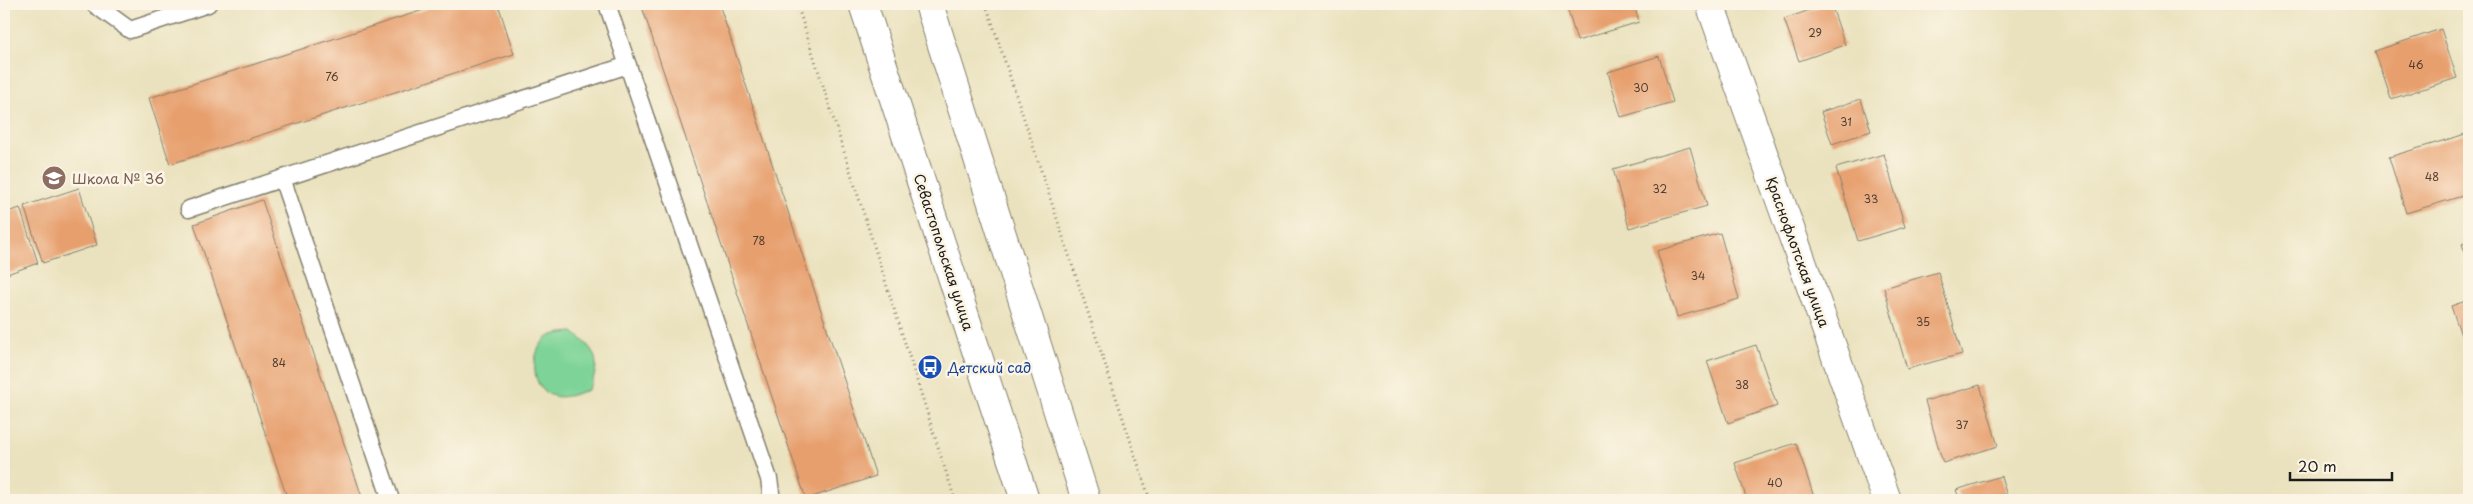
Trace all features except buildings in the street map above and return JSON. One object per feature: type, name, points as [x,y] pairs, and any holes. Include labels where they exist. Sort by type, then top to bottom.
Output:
[{"type":"street","name":"Севастопольская улица","points":[[863,4],[1025,500]]},
{"type":"street","points":[[929,4],[1086,500]]},
{"type":"street","name":"Краснофлотская улица","points":[[1710,4],[1886,500]]},
{"type":"lane","points":[[94,4],[130,30],[208,4]]},
{"type":"lane","points":[[607,4],[769,479],[772,500]]},
{"type":"lane","points":[[190,209],[628,65]]},
{"type":"lane","points":[[282,178],[391,500]]},
{"type":"path","points":[[797,4],[954,500]]},
{"type":"path","points":[[986,4],[1150,500]]},
{"type":"green space","points":[[573,332],[587,345],[595,357],[596,364],[593,380],[588,390],[567,396],[554,396],[546,393],[536,379],[535,361],[537,352],[541,344],[550,336]]},
{"type":"place","name":"Школа № 36","points":[[54,178]]},
{"type":"place","name":"Детский сад","points":[[930,367]]}]
